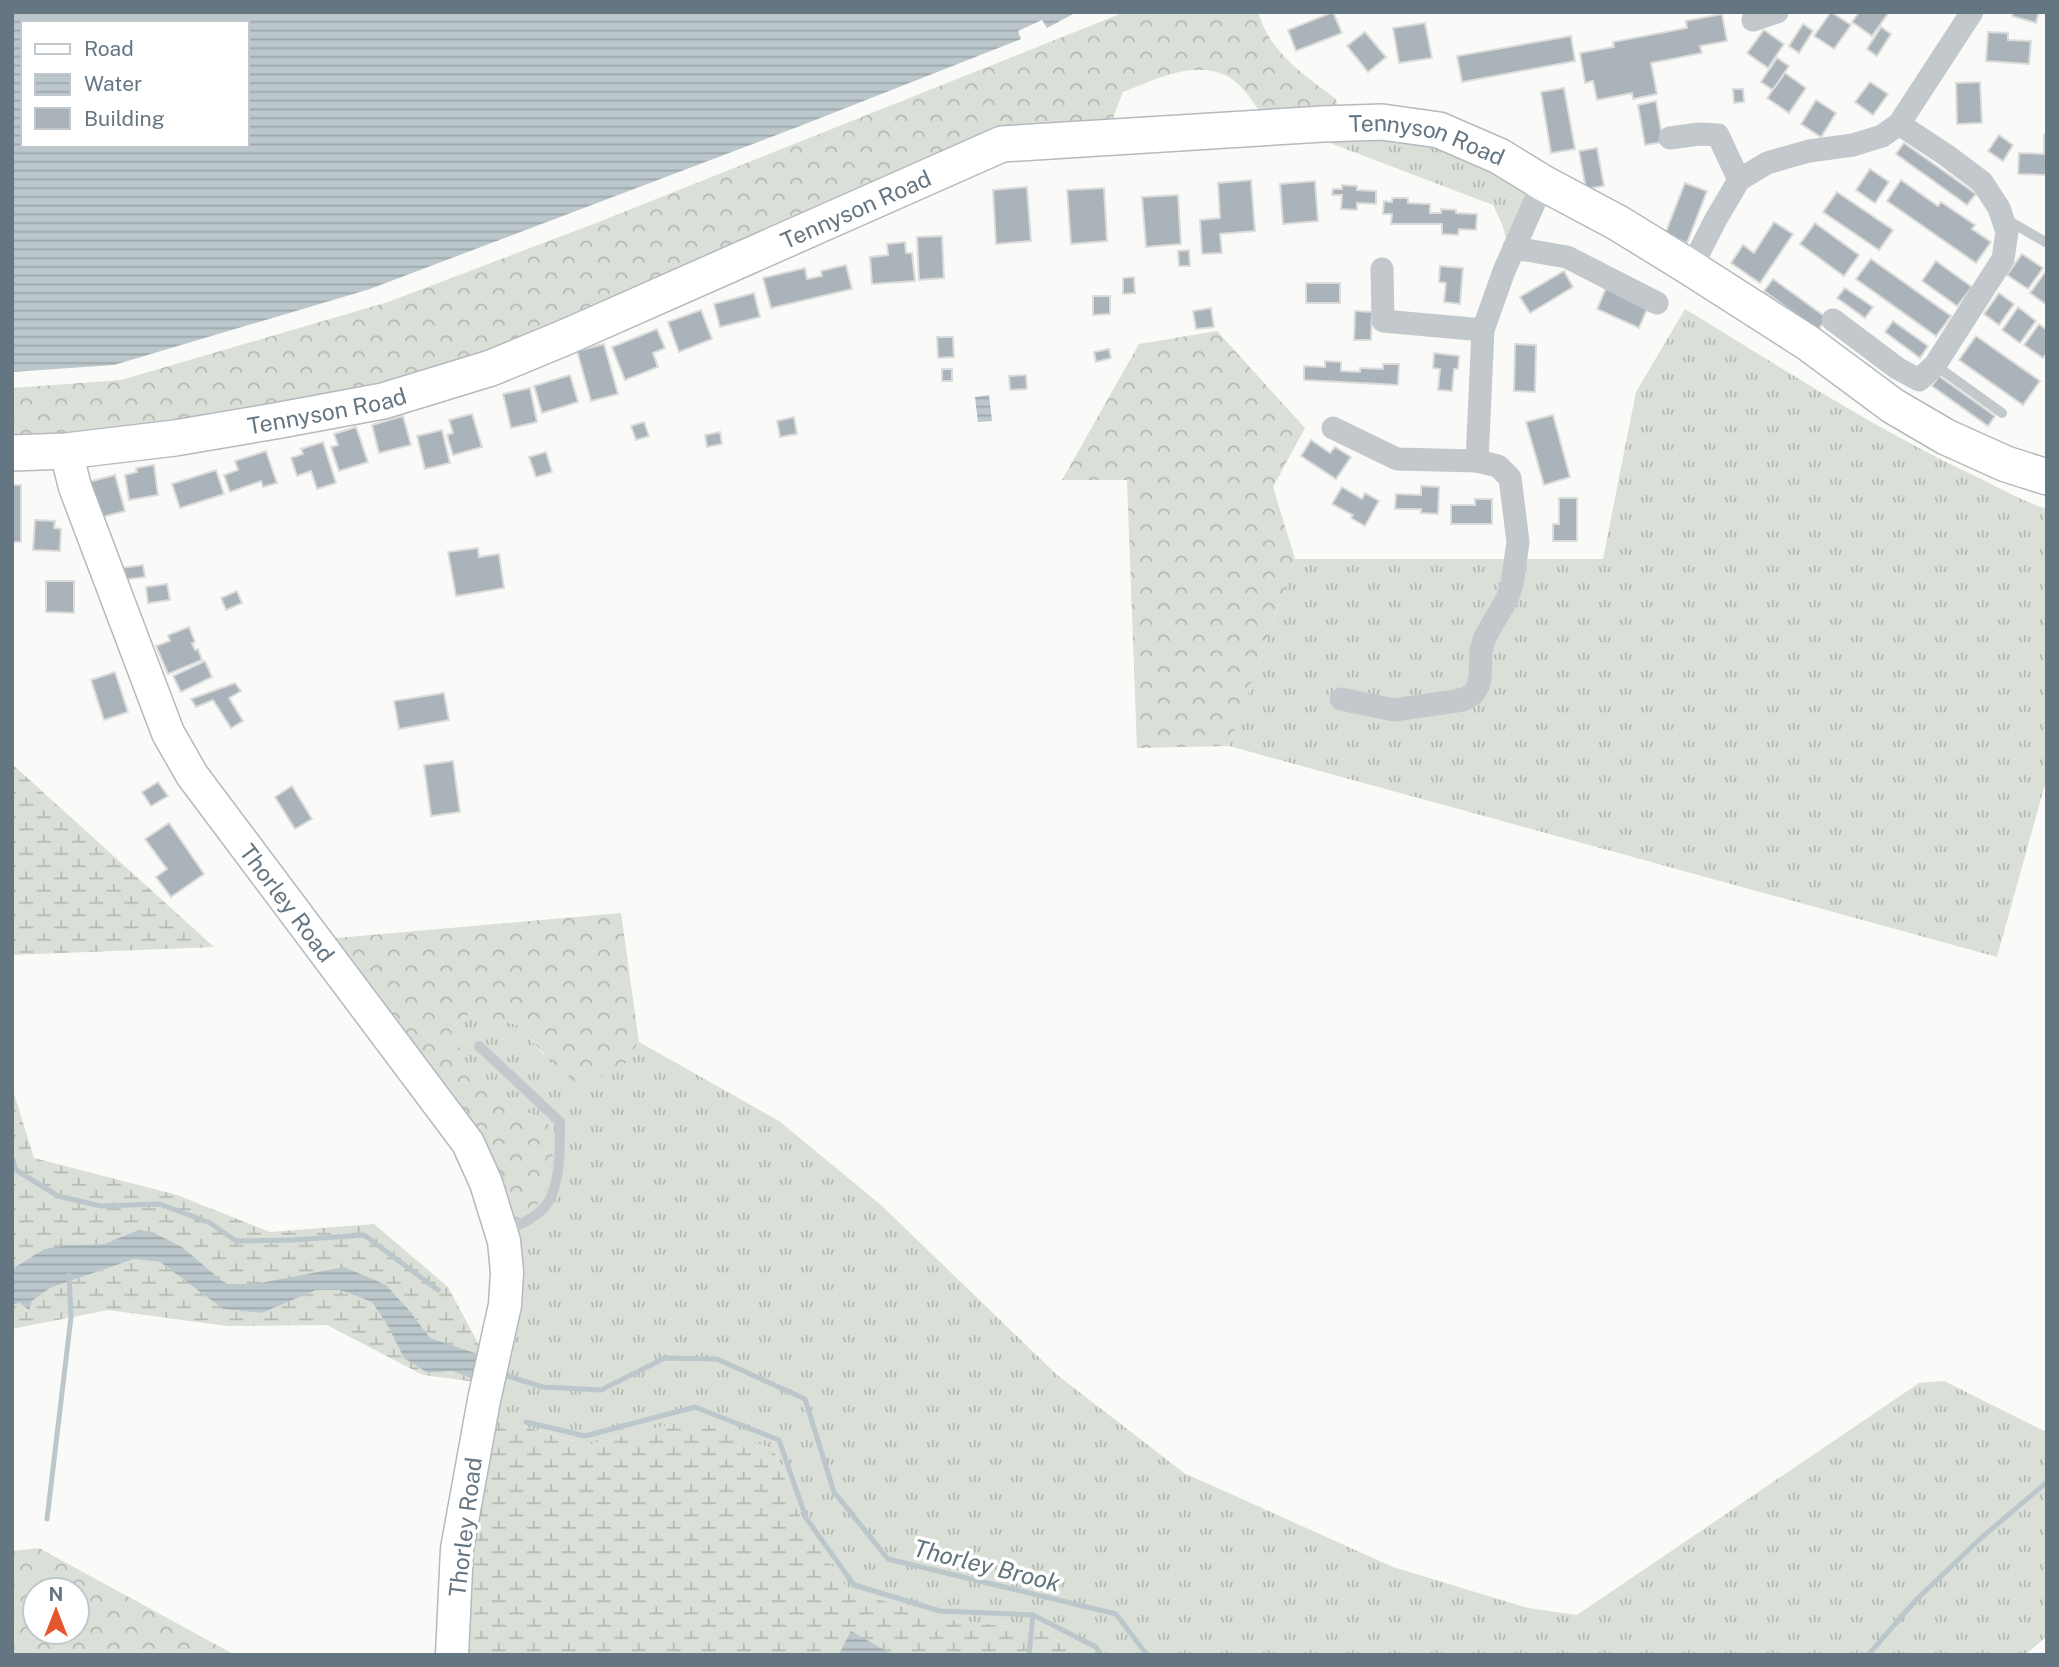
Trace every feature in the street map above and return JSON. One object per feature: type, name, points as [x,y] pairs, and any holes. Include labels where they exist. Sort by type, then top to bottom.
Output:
[{"type":"main road","name":"Tennyson Road","points":[[12,453],[66,451],[175,438],[383,401],[491,368],[1002,144],[1382,122],[1439,130],[1499,156],[1691,268],[1808,343],[1893,406],[1946,437],[2006,464],[2047,477]]},
{"type":"main road","name":"Thorley Road","points":[[66,451],[75,487],[168,733],[192,775],[468,1143],[486,1183],[504,1241],[507,1272],[505,1305],[484,1400],[457,1549],[452,1655]]},
{"type":"street","points":[[1753,20],[1777,12]]},
{"type":"street","points":[[1691,268],[1739,180],[1767,163],[1809,151],[1853,145],[1882,136],[1899,124],[1972,12]]},
{"type":"street","points":[[1833,320],[1897,368],[1919,380],[1935,365],[2003,259],[2007,232],[1999,208],[1982,182],[1899,124]]},
{"type":"street","points":[[1670,138],[1699,134],[1717,135],[1739,180]]},
{"type":"street","points":[[1477,461],[1483,330],[1504,271],[1543,183]]},
{"type":"street","points":[[1514,248],[1567,257],[1657,303]]},
{"type":"street","points":[[1382,269],[1383,321],[1483,330]]},
{"type":"street","points":[[1333,428],[1398,458],[1477,461],[1498,466],[1510,478],[1518,542],[1515,569],[1507,599],[1485,637],[1478,686],[1473,694],[1463,700],[1394,710],[1341,699]]},
{"type":"lane","points":[[2002,216],[2047,243]]},
{"type":"lane","points":[[1935,365],[2002,413]]},
{"type":"lane","points":[[479,1046],[560,1122],[560,1150],[553,1192],[545,1207],[528,1221],[502,1233]]},
{"type":"green space","points":[[1125,12],[1258,12],[1271,40],[1300,72],[1336,99],[1338,113],[1263,116],[1241,87],[1225,75],[1200,70],[1173,73],[1123,92],[1111,123],[1009,131],[487,357],[380,389],[272,410],[12,441],[12,388],[121,380],[388,302],[596,223]]},
{"type":"green space","points":[[1382,122],[1543,183],[1511,255],[1493,205],[1330,143],[1323,124]]},
{"type":"green space","points":[[1685,309],[1899,437],[2010,494],[2047,509],[2047,777],[1997,957],[1229,746],[1295,559],[1603,559],[1636,392]]},
{"type":"green space","points":[[1217,331],[1305,428],[1273,487],[1295,559],[1229,746],[1137,748],[1127,480],[1062,480],[1139,344]]},
{"type":"green space","points":[[12,764],[214,947],[12,955]]},
{"type":"green space","points":[[621,913],[639,1042],[622,1069],[578,1085],[543,1053],[518,1025],[470,1013],[450,1029],[469,1067],[516,1105],[554,1128],[551,1172],[543,1196],[525,1216],[511,1224],[325,939]]},
{"type":"green space","points":[[470,1013],[518,1025],[543,1054],[622,1069],[639,1042],[779,1121],[881,1205],[1056,1374],[1184,1473],[1393,1567],[1528,1608],[1577,1615],[1919,1383],[1944,1381],[2047,1431],[2047,1636],[2025,1655],[1082,1655],[1041,1630],[944,1619],[848,1590],[802,1521],[773,1449],[693,1419],[587,1445],[490,1417],[511,1224],[554,1128],[516,1105],[468,1067],[450,1029]]},
{"type":"green space","points":[[12,1087],[34,1158],[177,1195],[270,1232],[374,1224],[448,1287],[484,1354],[477,1382],[423,1375],[327,1325],[227,1326],[108,1310],[12,1329],[12,1305],[32,1301],[50,1288],[134,1259],[160,1262],[223,1309],[262,1313],[316,1290],[340,1290],[372,1302],[388,1326],[428,1373],[452,1371],[474,1379],[480,1355],[430,1338],[386,1285],[226,1284],[182,1247],[138,1230],[104,1244],[44,1249],[12,1269]]},
{"type":"green space","points":[[490,1417],[587,1445],[693,1419],[773,1449],[802,1521],[848,1590],[944,1619],[1041,1630],[1082,1655],[460,1655],[466,1553]]},
{"type":"green space","points":[[39,1548],[90,1576],[21,1576],[21,1646],[91,1646],[91,1576],[235,1655],[12,1655],[12,1551]]},
{"type":"water","points":[[12,12],[1077,12],[1047,28],[1042,20],[1018,31],[1021,39],[370,289],[114,365],[12,372]]},
{"type":"water","points":[[989,395],[992,421],[978,422],[975,397]]},
{"type":"water","points":[[138,1230],[152,1232],[182,1247],[226,1284],[255,1284],[344,1267],[386,1285],[430,1338],[481,1355],[474,1379],[452,1371],[428,1373],[404,1358],[372,1302],[340,1290],[316,1290],[262,1313],[223,1309],[160,1262],[134,1259],[50,1288],[32,1301],[29,1310],[20,1303],[12,1305],[12,1269],[44,1249],[104,1244]]},
{"type":"water","points":[[851,1631],[893,1655],[840,1655]]},
{"type":"building","points":[[1333,12],[1342,33],[1296,51],[1288,30]]},
{"type":"building","points":[[1831,12],[1851,25],[1834,49],[1814,36]]},
{"type":"building","points":[[1859,12],[1889,12],[1872,36],[1852,22]]},
{"type":"building","points":[[2013,12],[2039,12],[2036,23],[2012,16]]},
{"type":"building","points":[[1722,14],[1727,41],[1700,46],[1702,53],[1651,63],[1657,94],[1633,99],[1632,93],[1597,100],[1593,81],[1585,83],[1580,53],[1614,47],[1613,42],[1687,28],[1686,21]]},
{"type":"building","points":[[1425,23],[1432,58],[1399,63],[1393,28]]},
{"type":"building","points":[[1803,24],[1813,31],[1799,53],[1789,46]]},
{"type":"building","points":[[1881,27],[1891,34],[1877,56],[1867,49]]},
{"type":"building","points":[[1764,30],[1784,44],[1768,68],[1747,53]]},
{"type":"building","points":[[1365,32],[1386,57],[1368,72],[1347,46]]},
{"type":"building","points":[[1988,32],[2008,33],[2008,40],[2031,41],[2029,64],[1986,61]]},
{"type":"building","points":[[1571,36],[1575,61],[1462,82],[1457,56]]},
{"type":"building","points":[[1777,58],[1789,66],[1773,90],[1761,82]]},
{"type":"building","points":[[1785,73],[1806,88],[1789,113],[1767,98]]},
{"type":"building","points":[[1870,82],[1888,94],[1873,115],[1855,102]]},
{"type":"building","points":[[1980,82],[1982,123],[1957,124],[1956,83]]},
{"type":"building","points":[[1564,88],[1575,149],[1551,153],[1541,92]]},
{"type":"building","points":[[1733,89],[1743,89],[1744,102],[1734,103]]},
{"type":"building","points":[[1816,100],[1836,113],[1821,137],[1801,124]]},
{"type":"building","points":[[1656,101],[1663,142],[1645,145],[1638,105]]},
{"type":"building","points":[[1999,135],[2013,145],[2003,161],[1988,151]]},
{"type":"building","points":[[2044,135],[2047,135],[2047,175],[2018,174],[2019,153],[2044,154]]},
{"type":"building","points":[[1904,143],[1976,194],[1967,205],[1896,154]]},
{"type":"building","points":[[1597,148],[1604,186],[1586,189],[1579,151]]},
{"type":"building","points":[[1870,169],[1889,182],[1875,203],[1856,190]]},
{"type":"building","points":[[1251,180],[1255,231],[1220,234],[1222,253],[1202,254],[1200,220],[1220,218],[1218,183]]},
{"type":"building","points":[[1901,180],[1938,206],[1941,202],[1975,225],[1972,229],[1991,242],[1976,263],[1887,201]]},
{"type":"building","points":[[1315,181],[1318,221],[1283,224],[1280,184]]},
{"type":"building","points":[[1685,183],[1707,191],[1687,243],[1665,234]]},
{"type":"building","points":[[1342,185],[1357,186],[1357,190],[1376,191],[1376,204],[1357,203],[1357,210],[1341,209],[1342,195],[1332,195],[1333,189],[1342,189]]},
{"type":"building","points":[[1027,187],[1031,241],[996,244],[993,190]]},
{"type":"building","points":[[1104,188],[1107,241],[1071,244],[1067,190]]},
{"type":"building","points":[[1837,192],[1893,230],[1879,250],[1823,212]]},
{"type":"building","points":[[1178,195],[1181,244],[1146,247],[1142,197]]},
{"type":"building","points":[[1392,198],[1408,198],[1408,203],[1430,204],[1430,213],[1441,213],[1441,209],[1477,214],[1476,230],[1459,229],[1458,235],[1442,234],[1442,224],[1391,224],[1392,214],[1383,214],[1384,201],[1392,202]]},
{"type":"building","points":[[1774,222],[1793,234],[1760,283],[1731,263],[1743,245],[1754,253]]},
{"type":"building","points":[[1815,223],[1859,255],[1844,276],[1800,244]]},
{"type":"building","points":[[942,236],[944,278],[919,280],[917,237]]},
{"type":"building","points":[[905,242],[906,253],[912,253],[915,281],[872,284],[870,257],[888,255],[887,244]]},
{"type":"building","points":[[1189,250],[1190,266],[1179,266],[1178,251]]},
{"type":"building","points":[[2022,254],[2043,268],[2028,289],[2007,275]]},
{"type":"building","points":[[1871,259],[1951,316],[1936,336],[1856,279]]},
{"type":"building","points":[[1936,261],[1972,287],[1957,306],[1922,281]]},
{"type":"building","points":[[846,265],[852,289],[771,308],[763,278],[805,268],[807,279],[822,276],[821,271]]},
{"type":"building","points":[[1440,266],[1463,268],[1460,304],[1444,302],[1446,283],[1439,282]]},
{"type":"building","points":[[1564,271],[1573,287],[1530,313],[1520,297]]},
{"type":"building","points":[[2047,272],[2047,305],[2030,293]]},
{"type":"building","points":[[1134,277],[1135,293],[1123,294],[1123,278]]},
{"type":"building","points":[[1773,279],[1827,318],[1818,330],[1764,291]]},
{"type":"building","points":[[1306,283],[1340,283],[1340,303],[1306,303]]},
{"type":"building","points":[[1606,288],[1648,307],[1639,328],[1597,309]]},
{"type":"building","points":[[1845,288],[1873,307],[1865,318],[1837,298]]},
{"type":"building","points":[[754,293],[760,317],[720,327],[714,304]]},
{"type":"building","points":[[1999,293],[2014,304],[1999,325],[1984,314]]},
{"type":"building","points":[[1093,296],[1110,296],[1110,314],[1093,315]]},
{"type":"building","points":[[2018,307],[2036,321],[2020,343],[2002,330]]},
{"type":"building","points":[[1211,308],[1214,327],[1196,329],[1193,311]]},
{"type":"building","points":[[701,310],[712,339],[679,352],[668,322]]},
{"type":"building","points":[[1355,311],[1372,312],[1371,340],[1354,340]]},
{"type":"building","points":[[1893,321],[1928,346],[1920,358],[1885,332]]},
{"type":"building","points":[[2039,324],[2047,330],[2047,352],[2043,358],[2024,345]]},
{"type":"building","points":[[657,329],[665,348],[653,353],[658,367],[625,380],[612,347]]},
{"type":"building","points":[[1976,336],[2040,381],[2023,405],[1959,360]]},
{"type":"building","points":[[937,337],[953,337],[954,357],[938,358]]},
{"type":"building","points":[[604,344],[618,394],[591,401],[577,351]]},
{"type":"building","points":[[1515,344],[1536,345],[1535,392],[1514,391]]},
{"type":"building","points":[[1109,349],[1111,358],[1096,362],[1094,352]]},
{"type":"building","points":[[1434,353],[1459,356],[1458,369],[1454,369],[1452,391],[1438,390],[1440,369],[1433,368]]},
{"type":"building","points":[[1325,361],[1341,362],[1341,371],[1360,372],[1360,368],[1383,369],[1383,364],[1399,364],[1398,385],[1304,380],[1304,366],[1325,367]]},
{"type":"building","points":[[942,369],[952,369],[952,381],[942,381]]},
{"type":"building","points":[[570,375],[578,402],[542,413],[534,386]]},
{"type":"building","points":[[1026,375],[1027,389],[1010,390],[1009,376]]},
{"type":"building","points":[[1939,376],[1995,416],[1988,426],[1932,386]]},
{"type":"building","points":[[530,388],[537,422],[511,428],[503,394]]},
{"type":"building","points":[[472,414],[482,447],[453,455],[447,435],[453,433],[449,420]]},
{"type":"building","points":[[1553,415],[1570,477],[1544,485],[1526,422]]},
{"type":"building","points":[[403,416],[411,445],[379,453],[372,425]]},
{"type":"building","points":[[794,417],[797,434],[780,437],[777,421]]},
{"type":"building","points":[[644,422],[649,436],[636,440],[631,426]]},
{"type":"building","points":[[356,427],[368,462],[339,471],[331,447],[338,445],[334,434]]},
{"type":"building","points":[[442,430],[450,463],[425,469],[417,436]]},
{"type":"building","points":[[720,432],[722,444],[707,447],[705,435]]},
{"type":"building","points":[[1311,440],[1330,453],[1335,447],[1351,457],[1336,479],[1301,456]]},
{"type":"building","points":[[323,442],[336,483],[317,489],[311,471],[297,476],[291,458],[303,454],[301,449]]},
{"type":"building","points":[[266,451],[277,483],[263,487],[261,481],[230,492],[224,475],[238,470],[235,461]]},
{"type":"building","points":[[546,452],[552,472],[536,477],[529,457]]},
{"type":"building","points":[[154,465],[158,495],[129,500],[125,475],[137,472],[136,468]]},
{"type":"building","points":[[216,470],[224,494],[180,508],[172,484]]},
{"type":"building","points":[[115,475],[125,511],[95,519],[85,483]]},
{"type":"building","points":[[12,485],[21,485],[21,542],[12,542]]},
{"type":"building","points":[[1421,486],[1439,487],[1438,514],[1421,513],[1421,509],[1395,509],[1396,494],[1421,495]]},
{"type":"building","points":[[1342,487],[1362,499],[1365,493],[1379,501],[1365,526],[1351,518],[1353,515],[1332,504]]},
{"type":"building","points":[[1559,498],[1577,498],[1577,541],[1553,541],[1553,524],[1559,524]]},
{"type":"building","points":[[1475,499],[1492,499],[1492,524],[1451,524],[1451,505],[1475,505]]},
{"type":"building","points":[[35,520],[55,521],[54,528],[61,529],[60,551],[33,550]]},
{"type":"building","points":[[478,548],[479,557],[499,554],[504,588],[456,596],[448,552]]},
{"type":"building","points":[[143,565],[145,577],[123,580],[121,568]]},
{"type":"building","points":[[46,581],[74,581],[74,613],[46,612]]},
{"type":"building","points":[[167,584],[170,600],[148,603],[146,587]]},
{"type":"building","points":[[237,591],[242,603],[226,610],[221,598]]},
{"type":"building","points":[[189,627],[195,642],[192,643],[195,650],[198,649],[202,660],[168,674],[156,646],[170,641],[168,635]]},
{"type":"building","points":[[205,661],[212,677],[181,692],[173,676]]},
{"type":"building","points":[[115,672],[128,712],[104,720],[91,680]]},
{"type":"building","points":[[235,683],[241,691],[229,698],[243,721],[231,728],[213,700],[196,707],[191,699]]},
{"type":"building","points":[[444,693],[449,720],[399,729],[394,701]]},
{"type":"building","points":[[453,761],[460,812],[431,816],[424,765]]},
{"type":"building","points":[[158,782],[168,796],[151,806],[142,792]]},
{"type":"building","points":[[292,786],[312,819],[295,829],[275,797]]},
{"type":"building","points":[[169,823],[204,874],[171,897],[156,877],[167,869],[145,839]]},
{"type":"waterway","points":[[12,1159],[16,1170],[58,1196],[101,1206],[160,1204],[210,1223],[236,1241],[364,1235],[438,1290]]},
{"type":"waterway","points":[[47,1519],[71,1317],[69,1275]]},
{"type":"waterway","name":"Thorley Brook","points":[[501,1374],[543,1387],[601,1390],[665,1358],[717,1359],[805,1399],[834,1492],[888,1559],[1116,1614],[1147,1655]]},
{"type":"waterway","points":[[526,1422],[585,1436],[695,1407],[779,1440],[806,1518],[854,1585],[940,1611],[1033,1615],[1096,1647],[1101,1655]]},
{"type":"waterway","points":[[1868,1655],[1916,1600],[1980,1539],[2047,1482]]},
{"type":"waterway","points":[[1029,1655],[1033,1615]]}]
